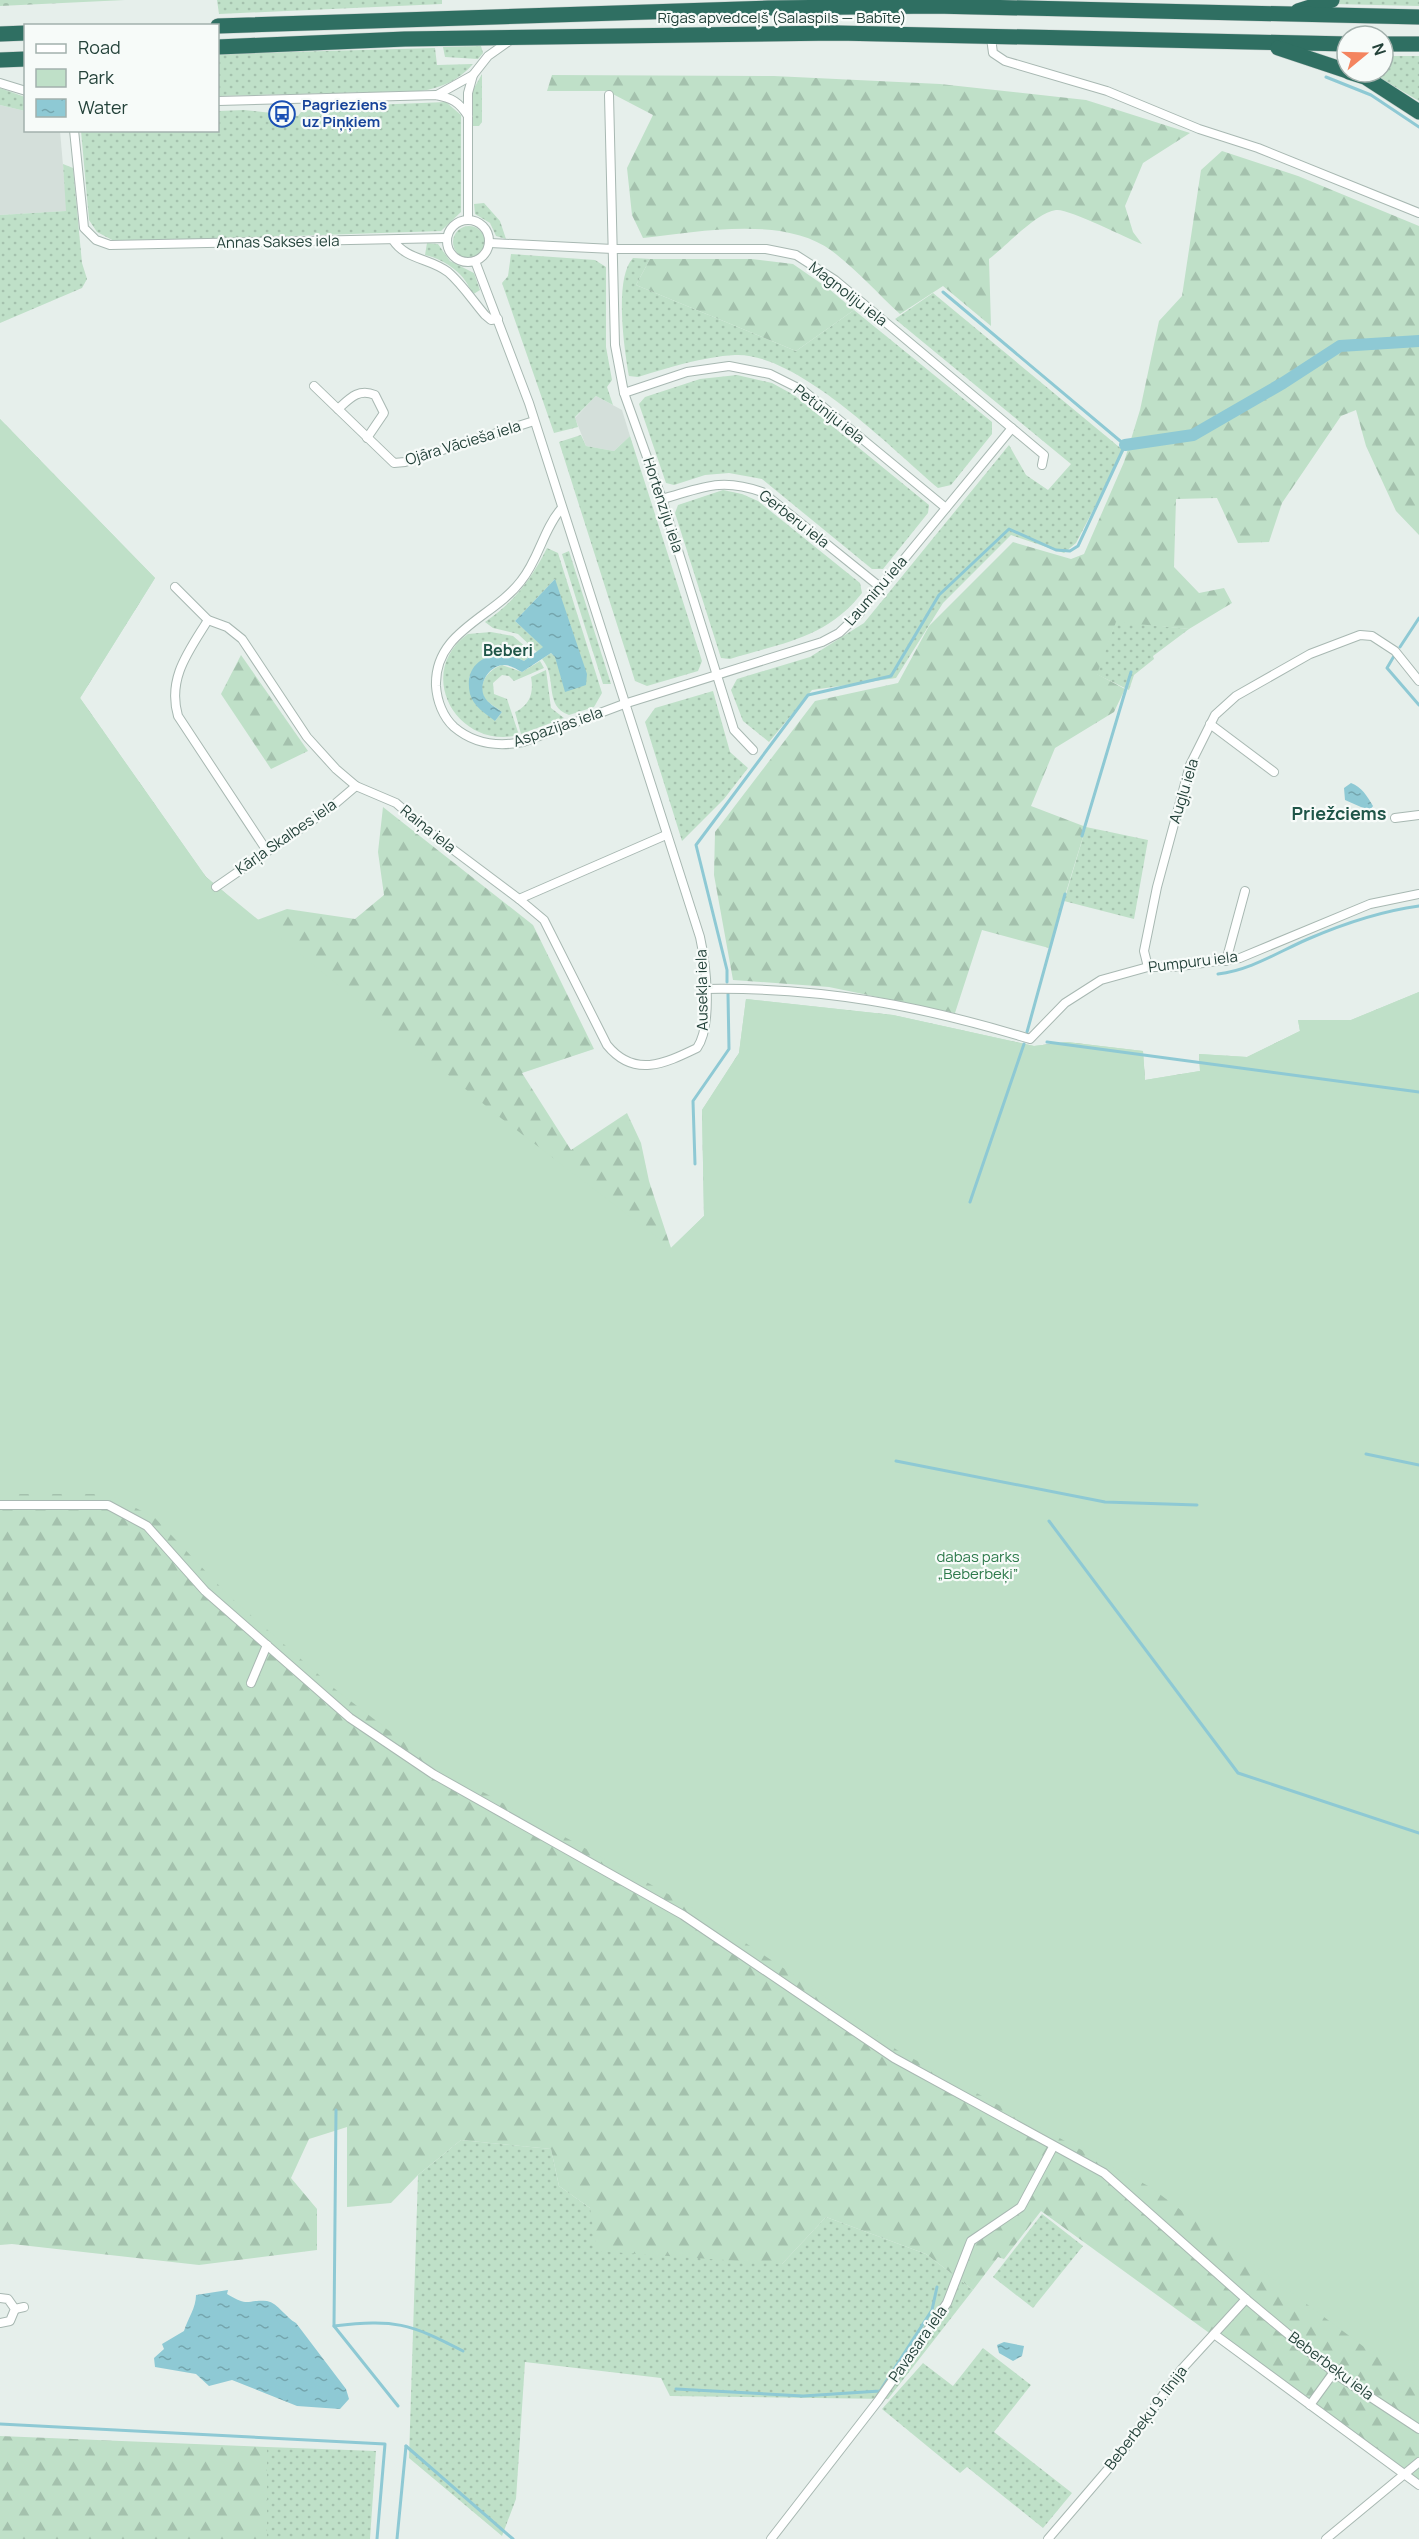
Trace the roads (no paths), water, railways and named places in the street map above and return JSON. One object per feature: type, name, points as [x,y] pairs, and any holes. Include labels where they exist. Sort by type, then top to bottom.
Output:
[{"type":"highway","points":[[1286,15],[1332,0]]},
{"type":"highway","name":"Rīgas apvedceļš (Salaspils — Babīte)","points":[[219,26],[497,16],[934,6],[1419,17]]},
{"type":"highway","points":[[0,34],[24,33]]},
{"type":"highway","name":"Rīgas apvedceļš (Salaspils — Babīte)","points":[[219,47],[295,42],[837,33],[1335,44]]},
{"type":"highway","points":[[1267,44],[1335,68]]},
{"type":"highway","points":[[1395,44],[1419,44]]},
{"type":"highway","points":[[0,60],[24,59]]},
{"type":"highway","points":[[1375,84],[1419,112]]},
{"type":"street","points":[[436,95],[473,75],[488,56],[515,38]]},
{"type":"street","points":[[991,38],[993,53],[1005,61],[1107,91],[1199,129],[1268,152],[1419,213]]},
{"type":"street","points":[[468,220],[468,116],[473,75]]},
{"type":"street","points":[[0,83],[24,90]]},
{"type":"street","points":[[219,101],[436,95],[451,98],[461,105],[468,116]]},
{"type":"street","name":"Hortenziju iela","points":[[609,95],[615,345],[624,393],[662,499],[734,730],[753,750]]},
{"type":"street","name":"Annas Sakses iela","points":[[74,132],[84,228],[96,240],[110,245],[447,238]]},
{"type":"street","points":[[468,220],[484,226],[490,243],[482,257],[475,261],[458,260],[447,247],[447,238],[454,225],[468,220]]},
{"type":"street","points":[[393,240],[399,250],[438,265],[449,273],[485,315],[491,320],[498,319]]},
{"type":"street","name":"Magnoliju iela","points":[[490,243],[613,249],[766,249],[796,255],[835,280],[1044,455],[1042,465]]},
{"type":"street","points":[[475,261],[534,421],[624,704]]},
{"type":"street","name":"Petūniju iela","points":[[624,393],[687,372],[729,366],[770,374],[804,391],[946,508]]},
{"type":"street","name":"Ojāra Vācieša iela","points":[[314,386],[394,463],[405,462],[534,421]]},
{"type":"street","points":[[338,409],[353,396],[362,392],[375,394],[384,413],[367,438]]},
{"type":"street","name":"Laumiņu iela","points":[[624,704],[822,642],[839,633],[1012,428]]},
{"type":"street","name":"Gerberu iela","points":[[662,499],[720,482],[741,484],[762,492],[880,587]]},
{"type":"street","name":"Aspazijas iela","points":[[561,509],[549,525],[532,565],[521,581],[501,602],[449,641],[440,657],[436,676],[439,703],[445,716],[463,733],[486,743],[506,746],[523,742],[624,704]]},
{"type":"street","name":"Raiņa iela","points":[[175,587],[208,620],[227,627],[242,639],[307,736],[356,786],[396,803],[427,830],[519,899]]},
{"type":"street","points":[[208,620],[177,671],[173,689],[174,703],[178,716],[267,851]]},
{"type":"street","name":"Augļu iela","points":[[1148,967],[1144,951],[1157,887],[1190,765],[1215,715],[1236,696],[1310,654],[1347,638],[1360,635],[1372,636],[1395,651],[1419,681]]},
{"type":"street","name":"Ausekļa iela","points":[[519,899],[544,920],[607,1045],[618,1059],[632,1065],[650,1066],[697,1048],[705,1030],[705,989],[700,937],[624,704]]},
{"type":"street","points":[[1210,724],[1274,772]]},
{"type":"street","name":"Kārļa Skalbes iela","points":[[216,887],[329,809],[356,786]]},
{"type":"street","points":[[1395,818],[1419,815]]},
{"type":"street","points":[[519,899],[666,835]]},
{"type":"street","points":[[1226,961],[1245,891]]},
{"type":"street","name":"Pumpuru iela","points":[[705,989],[760,987],[828,993],[912,1006],[1030,1039],[1065,1003],[1086,987],[1148,967],[1226,961],[1370,904],[1419,894]]},
{"type":"street","name":"Beberbeķu iela","points":[[0,1505],[108,1505],[147,1526],[205,1591],[350,1718],[433,1774],[682,1914],[894,2058],[1104,2173],[1246,2299],[1334,2372],[1419,2429]]},
{"type":"street","points":[[250,1683],[267,1645]]},
{"type":"street","name":"Pavasara iela","points":[[771,2539],[878,2401],[947,2303],[971,2241],[1020,2207],[1053,2147]]},
{"type":"street","points":[[0,2298],[11,2301],[20,2308],[10,2321],[0,2323]]},
{"type":"street","name":"Beberbeķu 9. līnija","points":[[1048,2539],[1120,2455],[1181,2370],[1246,2299]]},
{"type":"street","points":[[1214,2334],[1419,2485]]},
{"type":"street","points":[[1310,2405],[1334,2372]]},
{"type":"street","points":[[1326,2539],[1419,2462]]},
{"type":"water","points":[[555,579],[587,674],[586,685],[565,692],[555,657],[551,653],[522,672],[509,666],[499,666],[486,676],[483,686],[485,699],[502,712],[495,721],[480,709],[470,694],[471,672],[476,664],[492,656],[503,655],[524,661],[543,647],[515,621]]},
{"type":"water","points":[[1351,783],[1366,795],[1373,806],[1370,811],[1345,800],[1344,788]]},
{"type":"water","points":[[228,2290],[227,2294],[240,2301],[271,2302],[296,2323],[346,2389],[349,2399],[340,2409],[297,2406],[232,2380],[209,2386],[196,2374],[155,2367],[154,2358],[164,2349],[162,2344],[184,2331],[196,2295]]},
{"type":"water","points":[[1004,2342],[1024,2346],[1022,2356],[1013,2361],[999,2353],[997,2345]]},
{"type":"waterway","points":[[1326,77],[1371,95],[1419,127]]},
{"type":"waterway","points":[[727,982],[727,970],[696,845],[808,695],[891,676],[939,595],[1009,529],[1056,550],[1070,551],[1078,546],[1125,445],[943,292]]},
{"type":"waterway","points":[[1125,445],[1193,435],[1283,383],[1340,346],[1419,341]]},
{"type":"waterway","points":[[1400,647],[1419,618]]},
{"type":"waterway","points":[[1394,656],[1387,668],[1419,705]]},
{"type":"waterway","points":[[1082,836],[1131,672]]},
{"type":"waterway","points":[[1027,1032],[1065,894]]},
{"type":"waterway","points":[[1218,974],[1253,965],[1349,923],[1419,906]]},
{"type":"waterway","points":[[695,1164],[693,1101],[729,1049],[728,994]]},
{"type":"waterway","points":[[1047,1042],[1419,1092]]},
{"type":"waterway","points":[[970,1202],[1024,1044]]},
{"type":"waterway","points":[[1366,1454],[1419,1465]]},
{"type":"waterway","points":[[896,1461],[1105,1502],[1197,1505]]},
{"type":"waterway","points":[[1049,1521],[1238,1773],[1419,1833]]},
{"type":"waterway","points":[[336,2110],[334,2326],[398,2406]]},
{"type":"waterway","points":[[676,2389],[803,2396],[880,2391],[932,2310],[937,2287]]},
{"type":"waterway","points":[[334,2326],[372,2323],[401,2325],[429,2334],[463,2351]]},
{"type":"waterway","points":[[0,2424],[385,2444],[377,2539]]},
{"type":"waterway","points":[[406,2446],[513,2539]]},
{"type":"waterway","points":[[397,2539],[406,2446]]},
{"type":"place","name":"Pagrieziens uz Piņķiem","points":[[282,114]]},
{"type":"district","name":"Beberi","points":[[508,650]]},
{"type":"district","name":"Priežciems","points":[[1339,814]]},
{"type":"park label","name":"dabas parks „Beberbeķi”","points":[[978,1566]]}]
